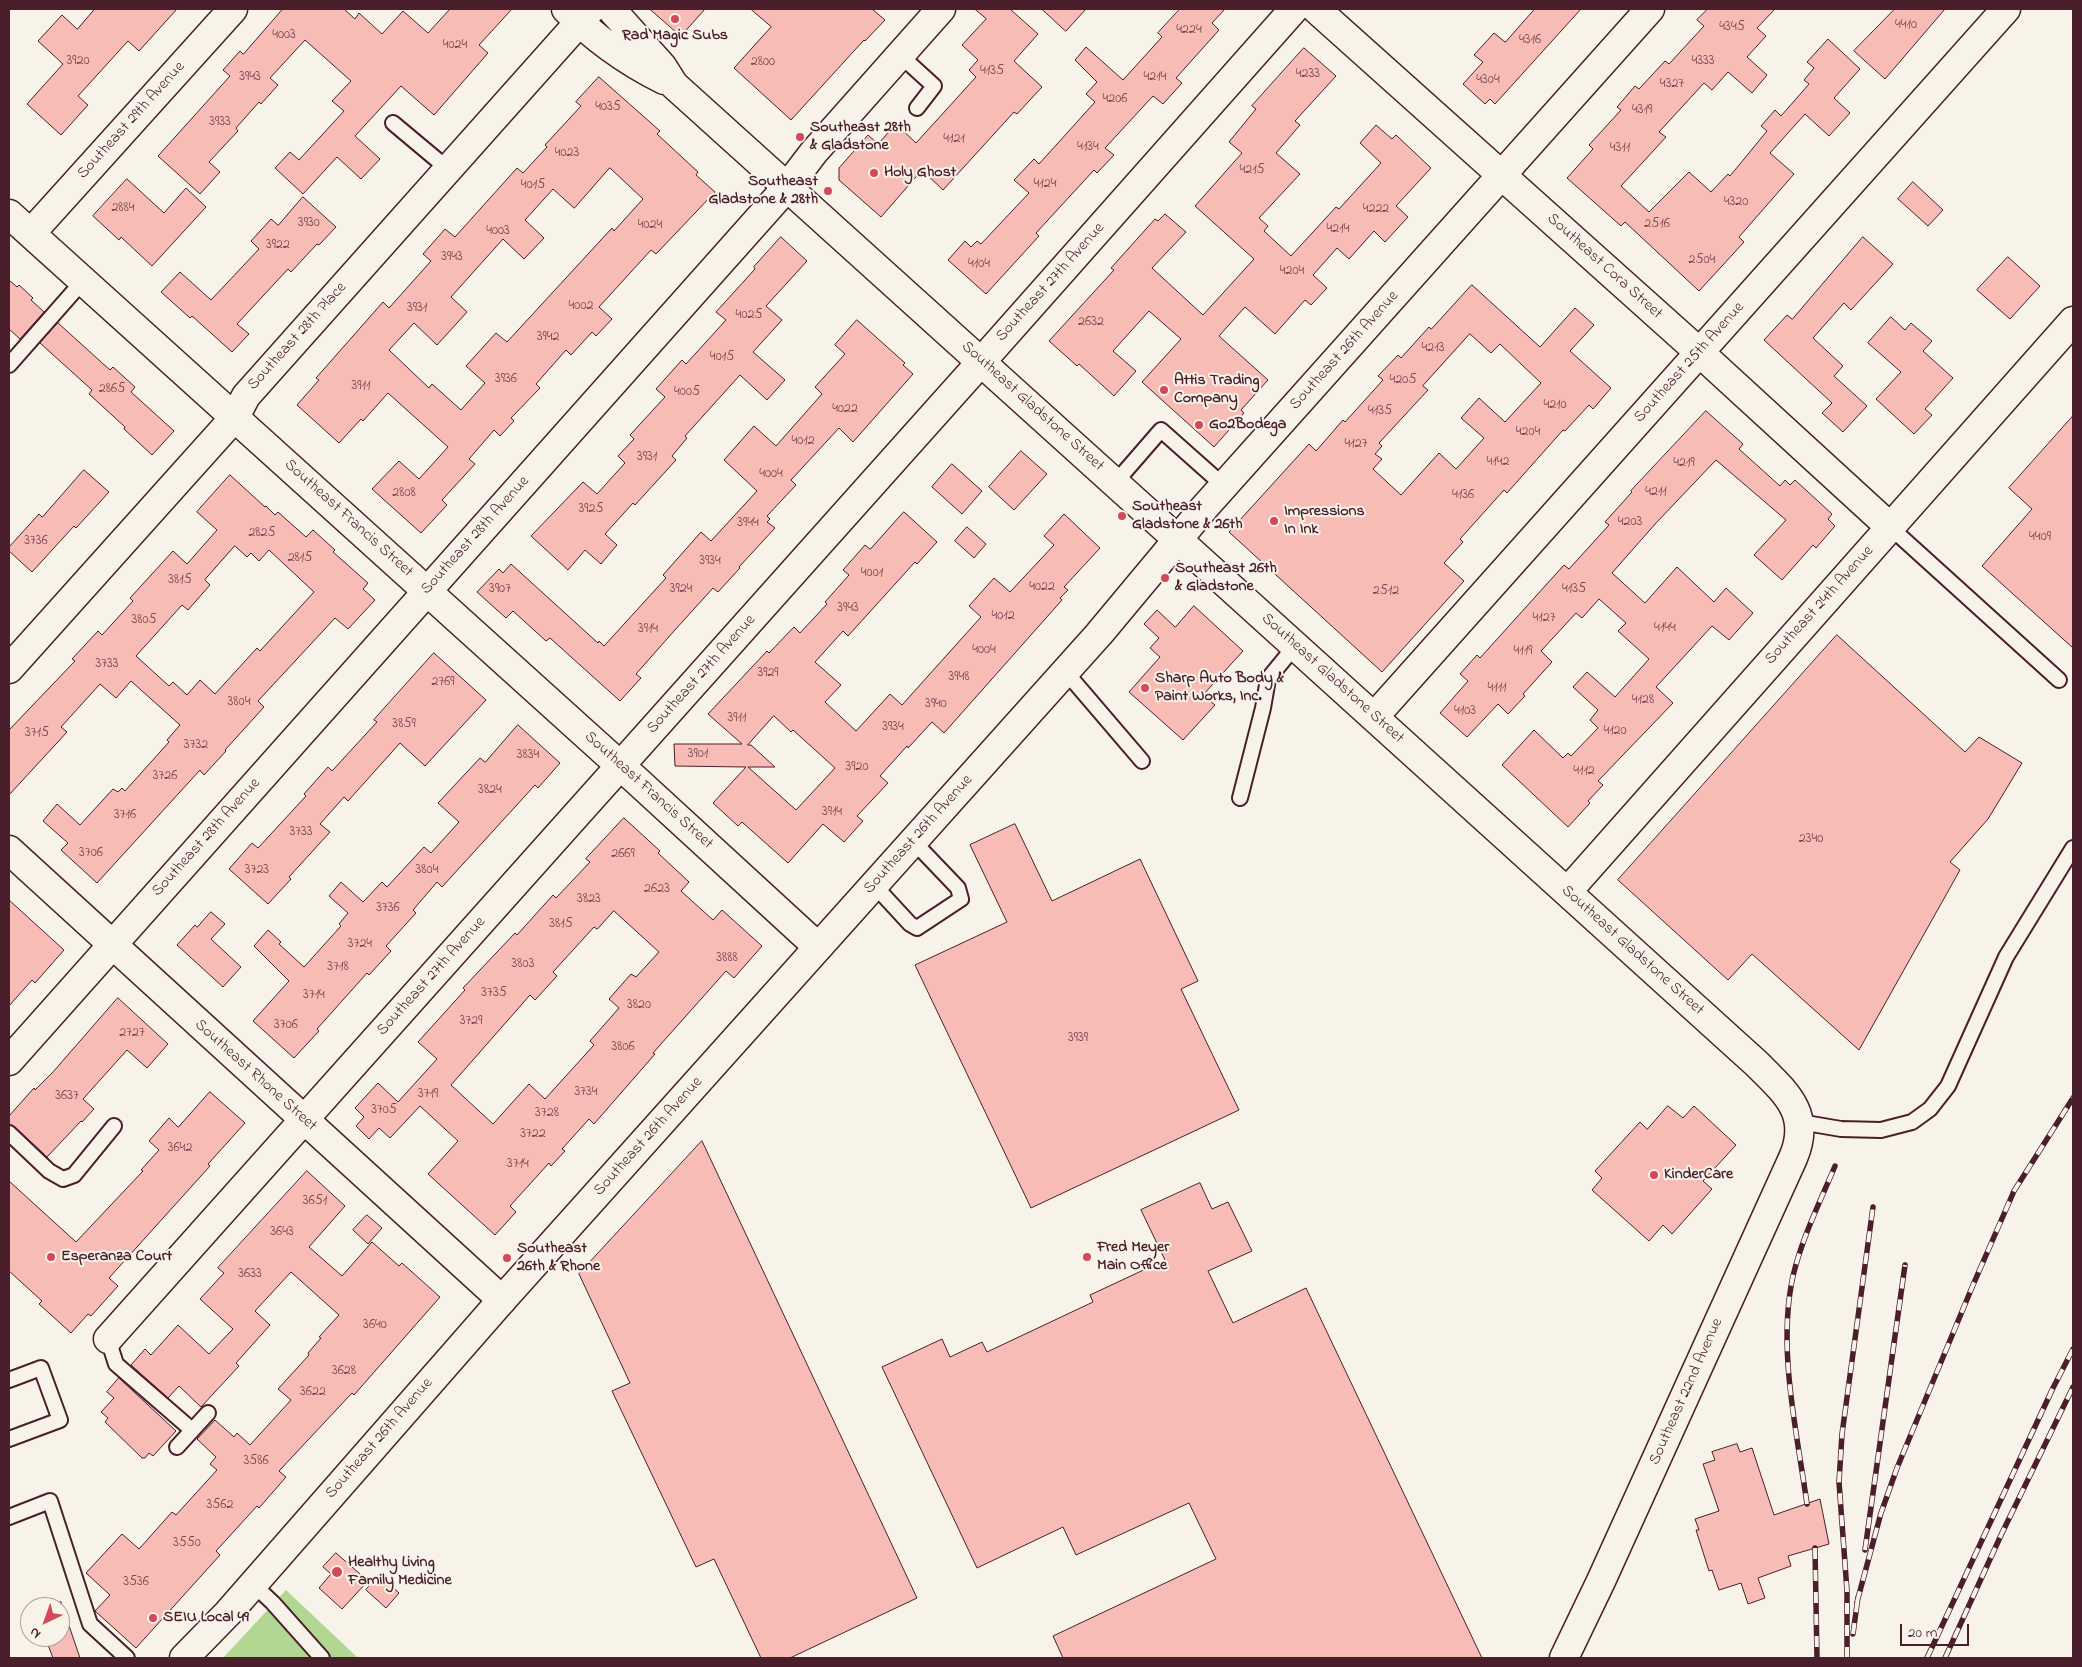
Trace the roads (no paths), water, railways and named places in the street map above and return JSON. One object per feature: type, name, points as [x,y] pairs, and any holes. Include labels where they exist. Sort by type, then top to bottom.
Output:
[{"type":"street","name":"Southeast 29th Avenue","points":[[31,233],[233,9]]},
{"type":"street","name":"Southeast Gladstone Street","points":[[611,9],[662,66],[674,85]]},
{"type":"street","name":"Southeast 28th Avenue","points":[[9,1061],[788,186],[814,152],[941,9]]},
{"type":"street","name":"Southeast 27th Avenue","points":[[108,1339],[982,362],[1294,9]]},
{"type":"street","name":"Southeast Cora Street","points":[[1316,9],[1699,352],[1890,527]]},
{"type":"street","name":"Southeast 26th Avenue","points":[[184,1658],[253,1584],[502,1300],[1065,671],[1137,590],[1177,539],[1650,9]]},
{"type":"street","name":"Southeast 25th Avenue","points":[[1374,717],[2006,9]]},
{"type":"street","name":"Southeast Gladstone Street","points":[[579,13],[598,38],[650,73],[674,85],[788,186],[1567,892],[1768,1075],[1785,1092],[1797,1112],[1800,1122]]},
{"type":"street","name":"Southeast 28th Place","points":[[9,669],[236,417],[246,396],[448,169],[579,13]]},
{"type":"street","name":"Southeast Francis Street","points":[[9,214],[236,417],[818,947]]},
{"type":"street","name":"Southeast 24th Avenue","points":[[1567,892],[2073,321]]},
{"type":"street","name":"Southeast Rhone Street","points":[[9,850],[502,1300]]},
{"type":"street","name":"Southeast 22nd Avenue","points":[[1564,1658],[1601,1582],[1793,1158],[1799,1139],[1800,1122]]},
{"type":"lane","points":[[900,55],[934,86],[917,108]]},
{"type":"lane","points":[[393,123],[448,169]]},
{"type":"lane","points":[[9,365],[83,281]]},
{"type":"lane","points":[[1114,483],[1161,430],[1224,486]]},
{"type":"lane","points":[[1890,527],[2059,680]]},
{"type":"lane","points":[[1240,798],[1263,708],[1268,679],[1295,646]]},
{"type":"lane","points":[[1065,671],[1142,761]]},
{"type":"lane","points":[[874,885],[910,924],[917,928],[961,899],[958,888],[913,841]]},
{"type":"lane","points":[[1800,1122],[1841,1129],[1881,1130],[1912,1122],[1930,1109],[1948,1086],[2006,957],[2073,848]]},
{"type":"lane","points":[[9,1132],[49,1171],[62,1179],[74,1175],[114,1126]]},
{"type":"lane","points":[[108,1339],[116,1364],[192,1430]]},
{"type":"lane","points":[[9,1380],[41,1368],[60,1420],[9,1439]]},
{"type":"lane","points":[[177,1447],[208,1413]]},
{"type":"lane","points":[[9,1516],[50,1501],[90,1624],[127,1658]]},
{"type":"lane","points":[[253,1584],[274,1603],[322,1658]]},
{"type":"railway","points":[[1857,1602],[1881,1513],[1897,1468],[1973,1285],[2014,1191],[2073,1098]]},
{"type":"railway","points":[[1807,1504],[1790,1390],[1787,1332],[1789,1304],[1793,1276],[1801,1248],[1835,1166]]},
{"type":"railway","points":[[1847,1658],[1847,1591],[1839,1482],[1842,1434],[1873,1207]]},
{"type":"railway","points":[[1865,1550],[1905,1265]]},
{"type":"railway","points":[[1927,1658],[2073,1349]]},
{"type":"railway","points":[[1945,1658],[2002,1533],[2073,1387]]},
{"type":"railway","points":[[1815,1548],[1817,1658]]},
{"type":"railway","points":[[1853,1634],[1858,1597]]},
{"type":"place","name":"Rad Magic Subs","points":[[675,19]]},
{"type":"place","name":"Southeast 28th & Gladstone","points":[[800,137]]},
{"type":"place","name":"Holy Ghost","points":[[874,173]]},
{"type":"place","name":"Southeast Gladstone & 28th","points":[[828,191]]},
{"type":"place","name":"Attis Trading Company","points":[[1164,390]]},
{"type":"place","name":"Go2Bodega","points":[[1199,425]]},
{"type":"place","name":"Southeast Gladstone & 26th","points":[[1122,516]]},
{"type":"place","name":"Impressions In Ink","points":[[1274,521]]},
{"type":"place","name":"Southeast 26th & Gladstone","points":[[1165,578]]},
{"type":"place","name":"Sharp Auto Body & Paint Works, Inc.","points":[[1145,688]]},
{"type":"place","name":"KinderCare","points":[[1654,1175]]},
{"type":"place","name":"Esperanza Court","points":[[51,1257]]},
{"type":"place","name":"Fred Meyer Main Office","points":[[1087,1257]]},
{"type":"place","name":"Southeast 26th & Rhone","points":[[507,1258]]},
{"type":"place","name":"Healthy Living Family Medicine","points":[[337,1572]]},
{"type":"place","name":"SEIU Local 49","points":[[153,1618]]}]
